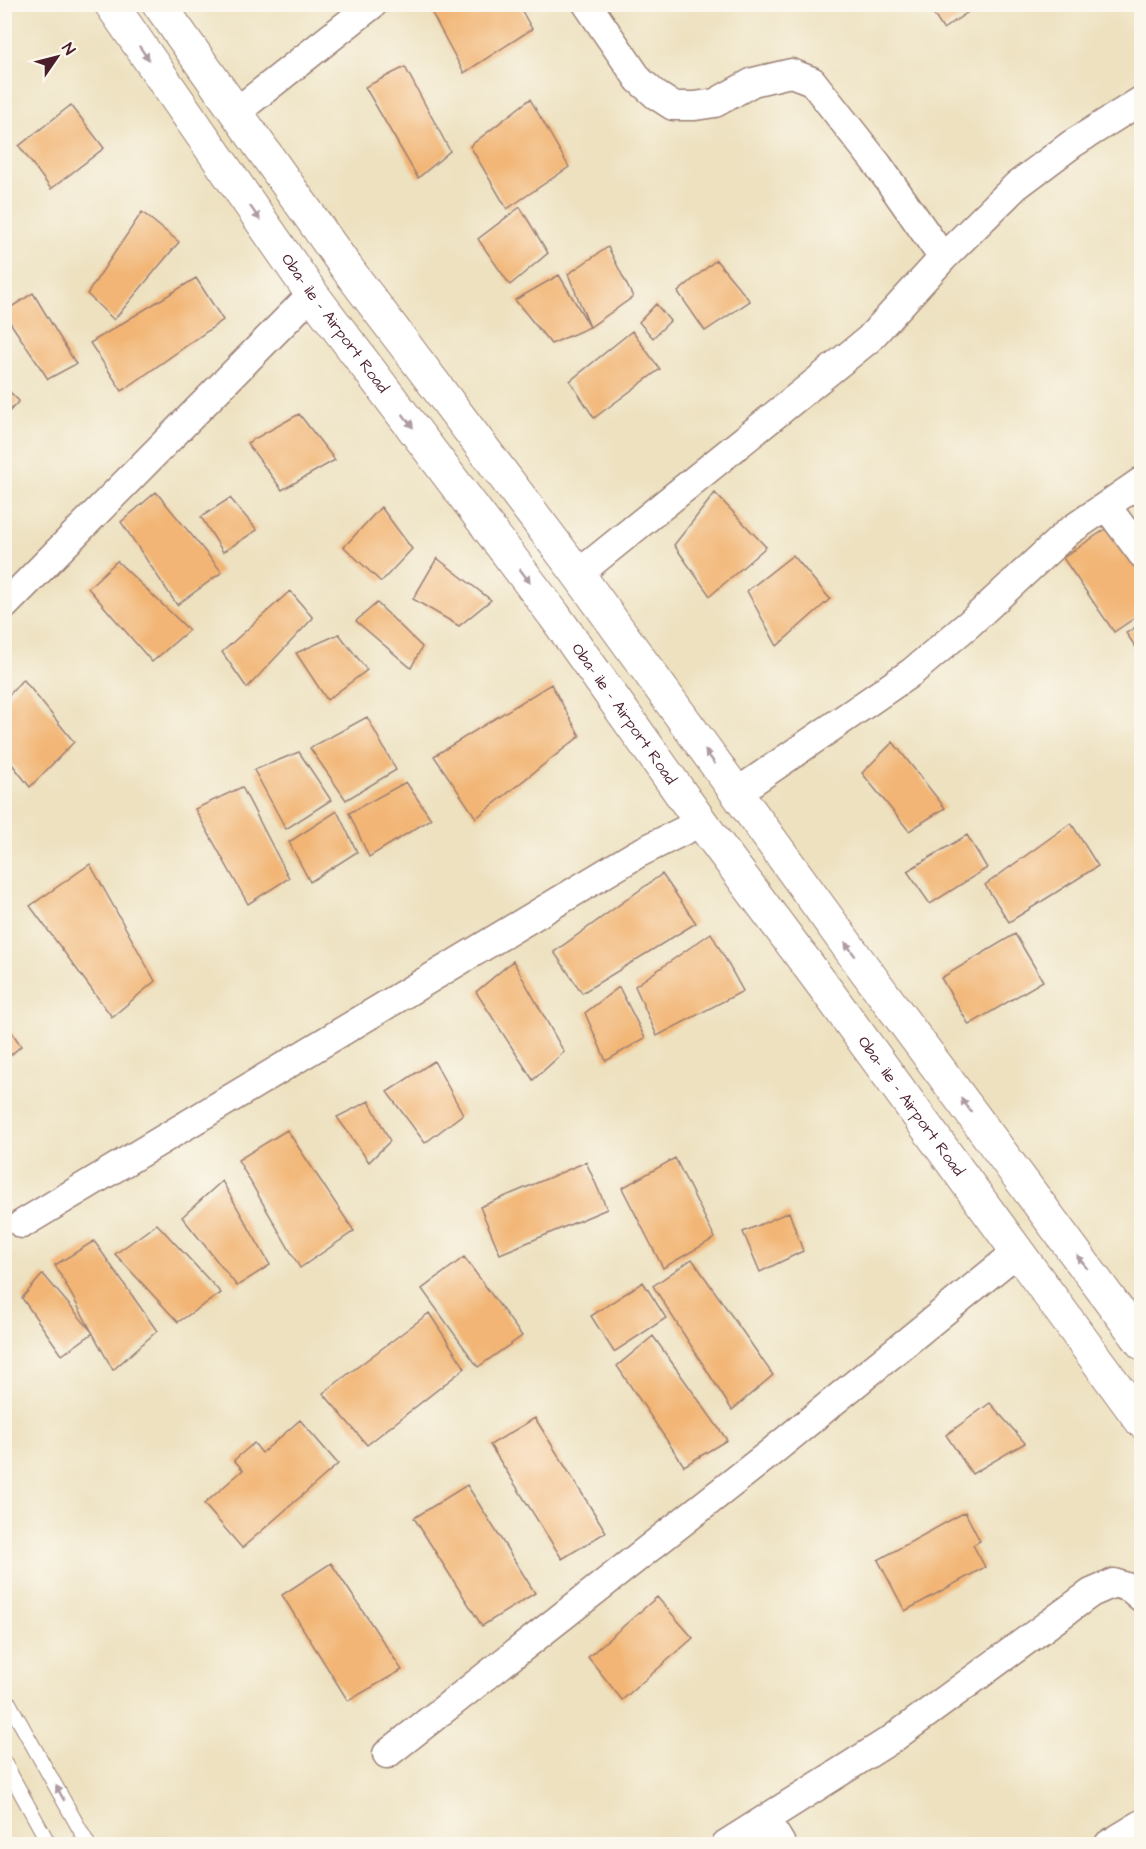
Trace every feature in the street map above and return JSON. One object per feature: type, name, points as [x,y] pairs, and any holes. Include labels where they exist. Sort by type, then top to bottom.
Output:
[{"type":"main road","name":"Oba- ile - Airport Road","points":[[111,4],[312,294],[554,615],[701,822],[1142,1422]]},
{"type":"main road","points":[[159,4],[346,267],[578,574],[736,793],[1142,1343]]},
{"type":"main road","points":[[1071,1325],[1108,1297]]},
{"type":"street","points":[[236,113],[373,4]]},
{"type":"street","points":[[587,4],[639,80],[673,106],[695,106],[716,102],[753,82],[791,73],[812,81],[878,165],[943,258]]},
{"type":"street","points":[[578,574],[869,339],[943,258],[1016,186],[1072,144],[1142,100]]},
{"type":"street","points":[[4,606],[312,294]]},
{"type":"street","points":[[736,793],[912,672],[969,624],[1068,532],[1142,481]]},
{"type":"street","points":[[1107,507],[1142,554]]},
{"type":"street","points":[[22,1224],[637,854],[701,822]]},
{"type":"street","points":[[387,1754],[769,1454],[1017,1252]]},
{"type":"street","points":[[726,1845],[892,1739],[1090,1593],[1114,1583],[1130,1588],[1142,1598]]},
{"type":"street","points":[[766,1819],[782,1845]]},
{"type":"street","points":[[1109,1845],[1142,1824]]},
{"type":"lane","points":[[4,1694],[88,1845]]},
{"type":"lane","points":[[4,1762],[49,1845]]},
{"type":"building","points":[[427,4],[518,4],[532,29],[464,73]]},
{"type":"building","points":[[927,4],[980,4],[943,29]]},
{"type":"building","points":[[405,67],[450,151],[418,178],[365,87]]},
{"type":"building","points":[[530,99],[569,167],[507,209],[470,146]]},
{"type":"building","points":[[71,105],[104,148],[51,189],[19,146]]},
{"type":"building","points":[[520,207],[548,253],[510,285],[478,239]]},
{"type":"building","points":[[142,212],[179,242],[114,320],[87,294]]},
{"type":"building","points":[[608,247],[633,297],[590,327],[568,274]]},
{"type":"building","points":[[716,260],[750,301],[705,331],[678,292]]},
{"type":"building","points":[[559,275],[590,327],[551,344],[515,300]]},
{"type":"building","points":[[196,278],[223,320],[122,391],[90,343]]},
{"type":"building","points":[[33,293],[76,364],[48,379],[5,315],[5,311]]},
{"type":"building","points":[[656,304],[670,321],[653,338],[639,322]]},
{"type":"building","points":[[632,331],[660,369],[594,418],[570,381]]},
{"type":"building","points":[[4,386],[19,401],[4,417]]},
{"type":"building","points":[[299,414],[335,460],[282,490],[247,443]]},
{"type":"building","points":[[156,492],[222,572],[177,605],[121,522]]},
{"type":"building","points":[[715,493],[766,547],[710,596],[674,545]]},
{"type":"building","points":[[230,498],[257,530],[223,552],[201,517]]},
{"type":"building","points":[[381,507],[412,549],[381,582],[344,547]]},
{"type":"building","points":[[1110,526],[1142,573],[1142,613],[1114,632],[1063,558]]},
{"type":"building","points":[[793,555],[830,599],[777,646],[747,591]]},
{"type":"building","points":[[437,558],[491,600],[459,626],[413,599]]},
{"type":"building","points":[[117,561],[189,630],[152,662],[88,588]]},
{"type":"building","points":[[290,591],[313,618],[247,688],[222,652]]},
{"type":"building","points":[[377,603],[422,647],[411,668],[356,621]]},
{"type":"building","points":[[1142,623],[1142,656],[1126,633]]},
{"type":"building","points":[[339,634],[367,670],[327,700],[296,653]]},
{"type":"building","points":[[23,679],[74,742],[30,787],[4,754],[4,701]]},
{"type":"building","points":[[551,684],[580,736],[476,818],[434,756]]},
{"type":"building","points":[[367,717],[396,770],[346,800],[310,748]]},
{"type":"building","points":[[893,742],[945,808],[909,831],[862,773]]},
{"type":"building","points":[[299,752],[331,800],[286,829],[254,770]]},
{"type":"building","points":[[406,782],[431,819],[369,857],[349,813]]},
{"type":"building","points":[[242,787],[289,878],[248,904],[195,809]]},
{"type":"building","points":[[337,811],[357,852],[310,882],[289,842]]},
{"type":"building","points":[[1071,823],[1098,866],[1009,922],[985,885]]},
{"type":"building","points":[[967,835],[987,868],[930,904],[907,871]]},
{"type":"building","points":[[90,864],[155,981],[112,1017],[30,906]]},
{"type":"building","points":[[662,874],[696,923],[582,993],[554,952]]},
{"type":"building","points":[[711,933],[743,991],[657,1036],[635,986]]},
{"type":"building","points":[[1015,934],[1043,981],[969,1025],[941,978]]},
{"type":"building","points":[[513,961],[564,1052],[533,1080],[476,992]]},
{"type":"building","points":[[619,987],[645,1038],[606,1061],[585,1013]]},
{"type":"building","points":[[4,1020],[21,1046],[4,1061]]},
{"type":"building","points":[[434,1061],[463,1114],[425,1143],[387,1092]]},
{"type":"building","points":[[369,1101],[390,1141],[369,1162],[337,1117]]},
{"type":"building","points":[[287,1130],[354,1231],[300,1268],[238,1160]]},
{"type":"building","points":[[675,1158],[715,1238],[663,1268],[622,1188]]},
{"type":"building","points":[[586,1162],[607,1209],[500,1254],[480,1207]]},
{"type":"building","points":[[222,1181],[270,1265],[237,1286],[182,1217]]},
{"type":"building","points":[[789,1212],[803,1251],[760,1272],[743,1232]]},
{"type":"building","points":[[157,1224],[221,1293],[178,1322],[115,1254]]},
{"type":"building","points":[[94,1241],[157,1331],[113,1370],[55,1265]]},
{"type":"building","points":[[464,1257],[522,1336],[478,1367],[422,1289]]},
{"type":"building","points":[[692,1259],[773,1375],[732,1410],[653,1286]]},
{"type":"building","points":[[43,1274],[93,1333],[62,1355],[22,1298]]},
{"type":"building","points":[[643,1282],[666,1318],[614,1352],[591,1316]]},
{"type":"building","points":[[429,1313],[465,1368],[367,1445],[323,1393]]},
{"type":"building","points":[[653,1336],[727,1440],[684,1466],[617,1366]]},
{"type":"building","points":[[990,1403],[1025,1443],[972,1474],[946,1435]]},
{"type":"building","points":[[535,1418],[606,1532],[562,1559],[490,1445]]},
{"type":"building","points":[[300,1420],[338,1464],[242,1548],[204,1504],[243,1470],[234,1460],[254,1443],[262,1453]]},
{"type":"building","points":[[467,1485],[535,1593],[482,1626],[414,1518]]},
{"type":"building","points":[[965,1512],[980,1541],[973,1545],[985,1567],[905,1611],[878,1560]]},
{"type":"building","points":[[331,1563],[402,1670],[348,1701],[282,1595]]},
{"type":"building","points":[[657,1597],[693,1638],[622,1700],[588,1657]]}]
